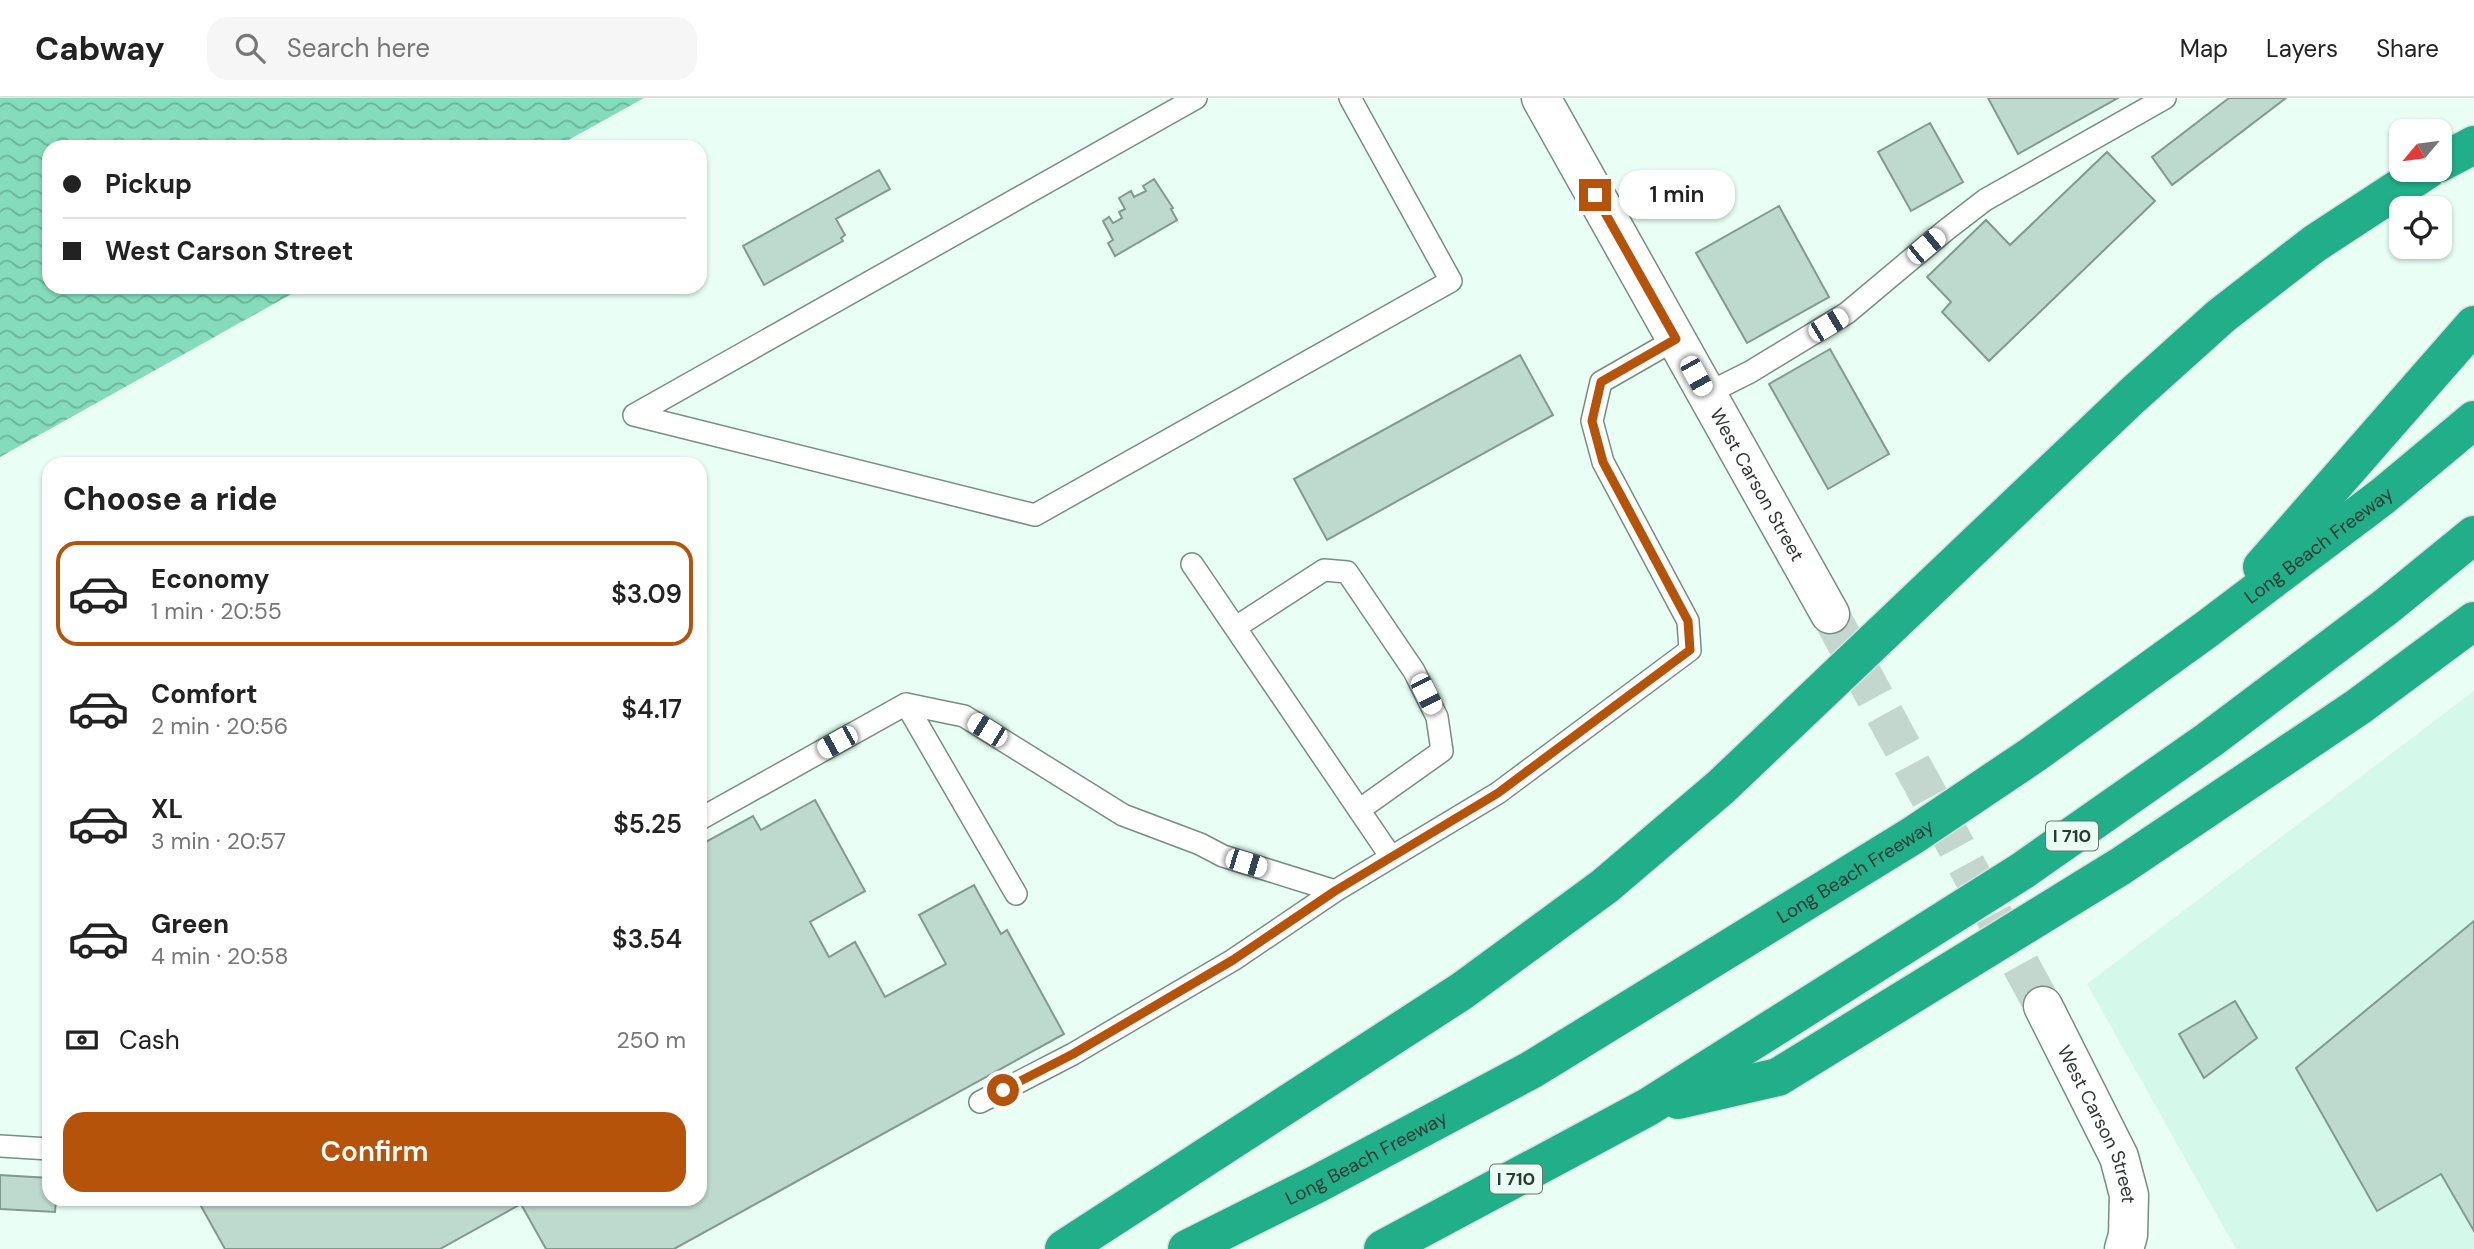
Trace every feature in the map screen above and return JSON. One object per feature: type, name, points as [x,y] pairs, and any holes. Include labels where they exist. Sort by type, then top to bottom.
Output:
[{"type":"highway","points":[[2452,157],[2474,145]]},
{"type":"highway","points":[[1064,1249],[1462,991],[1605,886],[1721,787],[2132,396],[2221,316],[2314,244],[2409,182]]},
{"type":"highway","points":[[2207,629],[2474,326]]},
{"type":"highway","name":"Long Beach Freeway","points":[[1187,1249],[1317,1184],[1531,1070],[1912,836],[2034,754],[2207,629],[2383,496],[2474,420]]},
{"type":"highway","name":"I 710","points":[[1383,1249],[1648,1107],[2022,871],[2209,740],[2387,606],[2474,536]]},
{"type":"highway","points":[[1648,1107],[1778,1077],[2121,866],[2358,707],[2474,621]]},
{"type":"street","name":"West Carson Street","points":[[1541,98],[1830,614]]},
{"type":"street","name":"West Carson Street","points":[[2043,1006],[2119,1157],[2129,1195],[2128,1235],[2124,1249]]},
{"type":"lane","points":[[1196,98],[634,415],[1035,515],[1451,281],[1350,98]]},
{"type":"lane","points":[[1706,394],[1750,372],[1847,313],[1985,200],[2165,98]]},
{"type":"lane","points":[[980,1102],[1073,1054],[1233,960],[1335,891],[1498,793],[1690,650],[1688,621],[1603,462],[1592,421],[1601,382],[1676,339]]},
{"type":"lane","points":[[1192,564],[1391,857]]},
{"type":"lane","points":[[1236,627],[1324,570],[1347,572],[1406,660],[1437,717],[1442,751],[1359,810]]},
{"type":"lane","points":[[707,815],[906,704],[964,716],[1123,815],[1200,844],[1223,856],[1335,891]]},
{"type":"lane","points":[[906,704],[1016,894]]},
{"type":"lane","points":[[0,1146],[42,1149]]},
{"type":"shaded area","points":[[2474,691],[2474,1249],[2236,1249],[2087,984]]},
{"type":"water","points":[[0,98],[644,98],[569,140],[42,140],[42,294],[291,294],[0,457]]},
{"type":"building","points":[[1988,98],[2118,98],[2018,154]]},
{"type":"building","points":[[2229,98],[2286,98],[2172,185],[2152,157]]},
{"type":"building","points":[[1930,123],[1963,182],[1911,211],[1878,152]]},
{"type":"building","points":[[2107,152],[2155,201],[1989,361],[1942,312],[1951,302],[1927,277],[1986,220],[2010,245]]},
{"type":"building","points":[[879,170],[890,189],[836,219],[845,235],[841,238],[843,241],[764,285],[743,246]]},
{"type":"building","points":[[1154,179],[1173,208],[1171,209],[1177,220],[1115,256],[1108,243],[1113,240],[1103,221],[1109,217],[1113,223],[1122,218],[1119,212],[1125,209],[1119,198],[1131,191],[1134,197],[1146,191],[1143,186]]},
{"type":"building","points":[[1779,206],[1829,297],[1747,343],[1696,253]]},
{"type":"building","points":[[1830,349],[1889,454],[1828,489],[1769,384]]},
{"type":"building","points":[[1520,355],[1553,415],[1327,540],[1294,479]]},
{"type":"building","points":[[815,800],[865,891],[810,922],[829,957],[855,942],[885,997],[946,964],[919,915],[974,885],[1001,934],[1007,930],[1064,1034],[674,1249],[546,1249],[522,1206],[707,1206],[707,841],[753,816],[761,830]]},
{"type":"building","points":[[2474,921],[2474,1231],[2441,1174],[2377,1211],[2296,1068]]},
{"type":"building","points":[[2235,1001],[2257,1038],[2204,1078],[2179,1034]]},
{"type":"building","points":[[0,1175],[42,1178],[42,1206],[55,1206],[55,1212],[0,1209]]},
{"type":"building","points":[[201,1206],[517,1206],[440,1249],[225,1249]]},
{"type":"tunnel","points":[[1830,614],[2043,1006]]},
{"type":"route","points":[[1003,1090],[1073,1054],[1233,960],[1335,891],[1498,793],[1690,650],[1688,621],[1603,462],[1592,421],[1601,382],[1676,339],[1595,195]]}]
